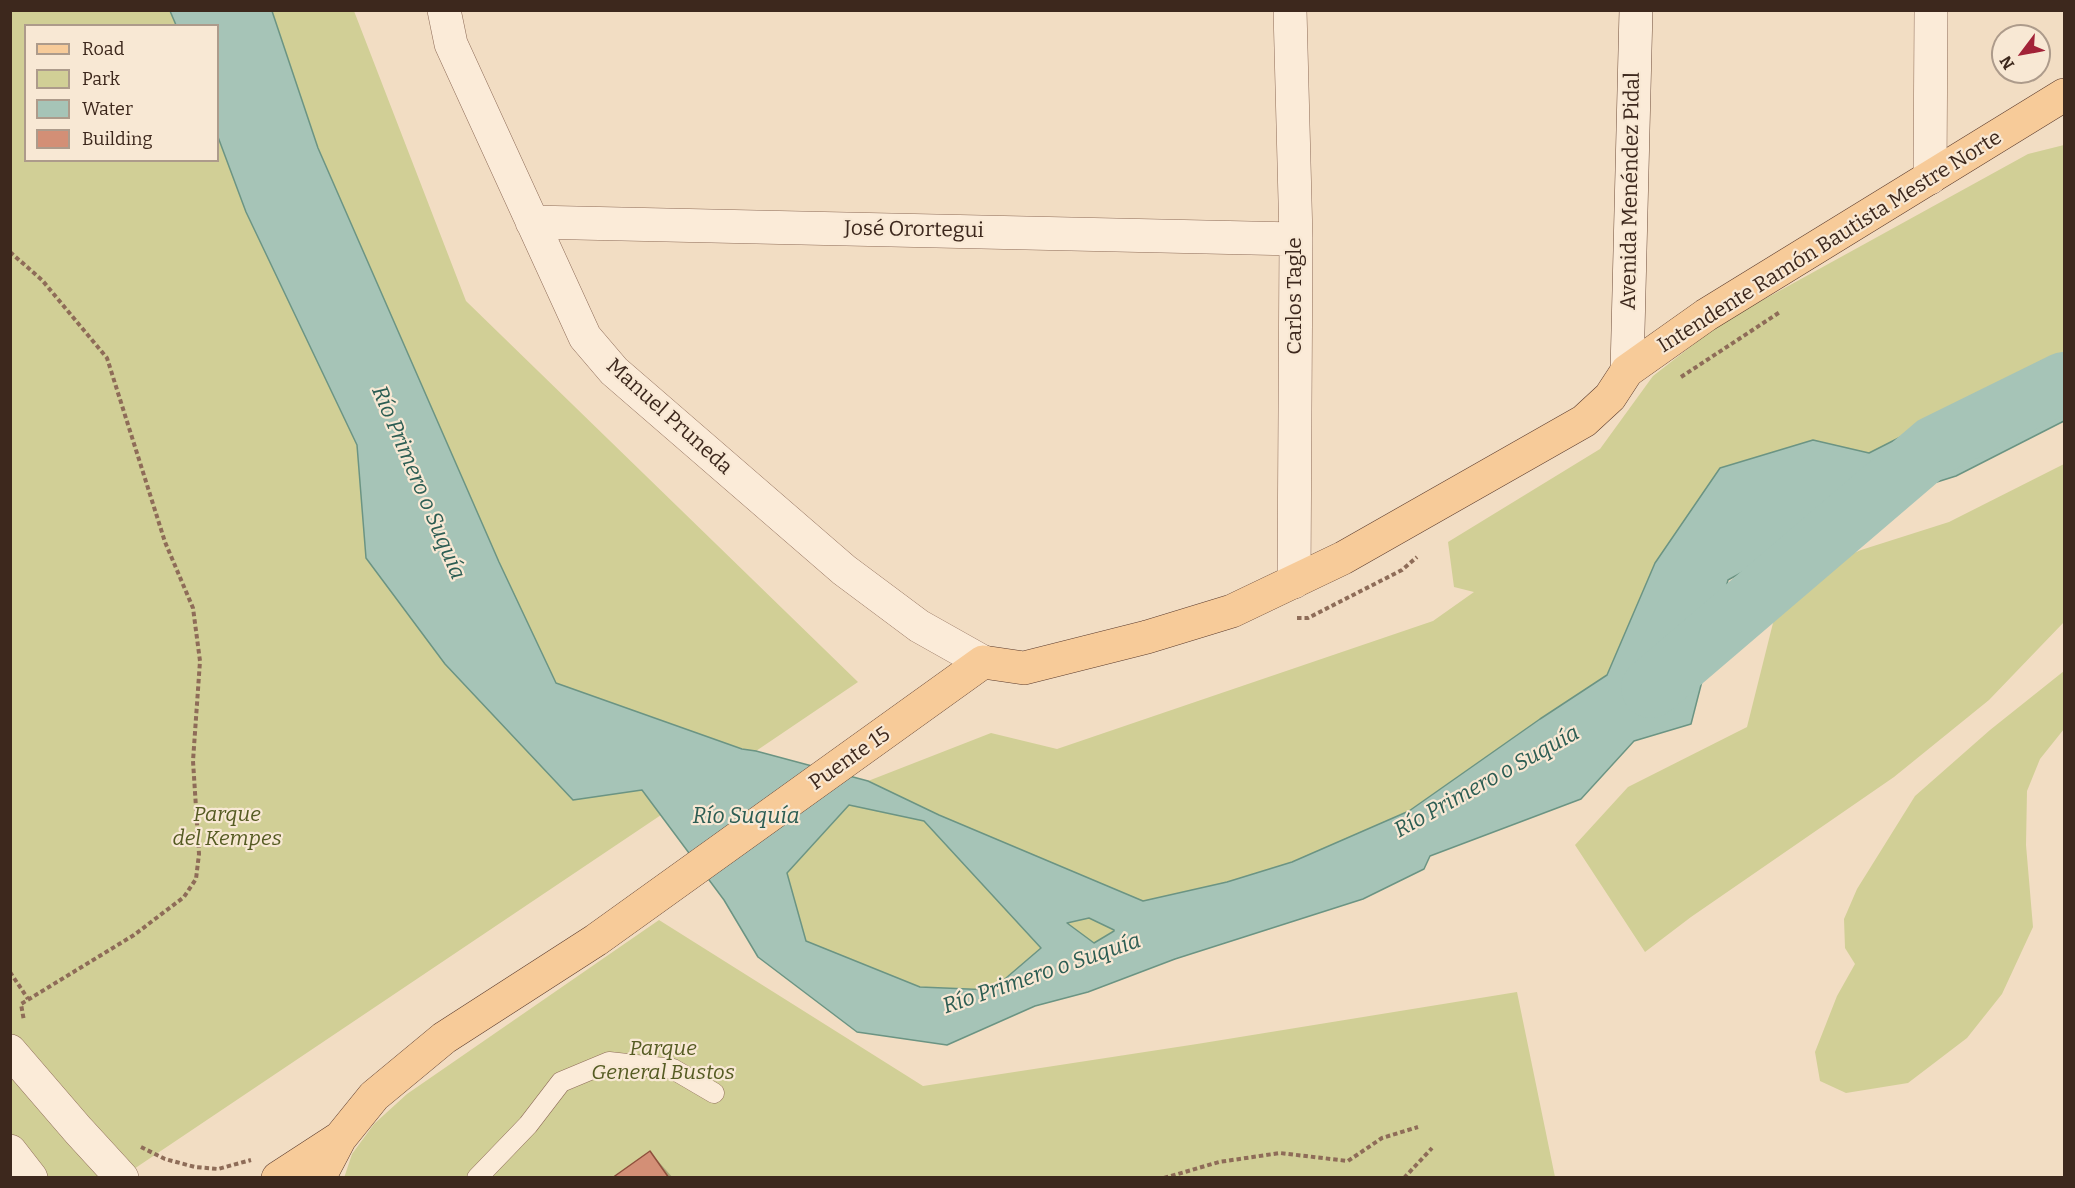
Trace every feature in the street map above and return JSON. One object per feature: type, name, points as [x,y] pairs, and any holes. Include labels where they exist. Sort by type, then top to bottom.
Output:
[{"type":"main road","name":"Intendente Ramón Bautista Mestre Norte","points":[[983,663],[1024,668],[1147,637],[1232,611],[1343,558],[1584,421],[1610,397],[1627,371],[1706,315],[2064,95]]},
{"type":"main road","name":"Puente 15","points":[[340,1138],[374,1096],[435,1045],[596,940],[983,663]]},
{"type":"main road","points":[[267,1167],[340,1138]]},
{"type":"main road","points":[[319,1178],[340,1138]]},
{"type":"street","name":"Manuel Pruneda","points":[[444,10],[451,44],[585,337],[614,371],[844,570],[919,626],[983,663]]},
{"type":"street","name":"Carlos Tagle","points":[[1290,10],[1296,239],[1294,582]]},
{"type":"street","name":"Avenida Menéndez Pidal","points":[[1627,371],[1636,10]]},
{"type":"street","points":[[1930,178],[1931,10]]},
{"type":"street","name":"José Orortegui","points":[[532,222],[1296,239]]},
{"type":"street","points":[[17,1036],[78,1130],[122,1178]]},
{"type":"street","points":[[10,1151],[31,1178]]},
{"type":"lane","points":[[477,1178],[528,1125],[561,1082],[609,1062],[673,1070],[714,1093]]},
{"type":"path","points":[[10,252],[42,280],[107,358],[165,542],[193,608],[200,661],[193,760],[199,854],[196,879],[184,897],[134,935],[21,1004],[17,1036]]},
{"type":"path","points":[[10,972],[28,999]]},
{"type":"path","points":[[1164,1178],[1219,1162],[1280,1153],[1348,1161],[1382,1138],[1418,1127]]},
{"type":"path","points":[[136,1144],[165,1159],[195,1167],[219,1169],[248,1161],[267,1167]]},
{"type":"path","points":[[1404,1178],[1432,1148]]},
{"type":"green space","name":"Parque del Kempes","points":[[10,11],[170,11],[176,24],[24,24],[24,162],[219,162],[219,140],[246,212],[357,445],[366,558],[642,790],[661,815],[122,1177],[11,1177]]},
{"type":"green space","points":[[272,11],[354,11],[466,301],[858,682],[756,751],[742,749],[556,683],[499,562],[318,148]]},
{"type":"green space","points":[[2064,145],[2064,376],[1948,413],[1869,453],[1813,440],[1655,563],[1607,675],[1409,811],[1292,862],[1227,882],[1143,901],[939,815],[868,781],[991,733],[1057,749],[1433,621],[1474,592],[1454,587],[1448,542],[1600,449],[1653,376],[1721,323],[2028,154]]},
{"type":"green space","points":[[2064,464],[2064,622],[1989,700],[1894,777],[1691,917],[1645,952],[1575,845],[1628,787],[1747,727],[1783,583],[1861,550],[1949,522]]},
{"type":"green space","points":[[2064,671],[2064,729],[2040,759],[2027,791],[2026,845],[2033,927],[2002,994],[1967,1038],[1908,1083],[1846,1093],[1820,1081],[1815,1052],[1837,996],[1855,964],[1845,948],[1844,919],[1857,889],[1915,796],[1990,730]]},
{"type":"green space","points":[[849,805],[924,821],[1041,948],[993,990],[920,987],[806,941],[787,873]]},
{"type":"green space","points":[[1089,918],[1115,930],[1094,943],[1067,923]]},
{"type":"green space","name":"Parque General Bustos","points":[[659,920],[923,1086],[1517,992],[1555,1177],[344,1178],[352,1154],[374,1124],[407,1094]]},
{"type":"water","name":"Río Suquía","points":[[170,11],[272,11],[318,148],[499,562],[556,683],[742,749],[868,781],[939,815],[1143,901],[1227,882],[1292,862],[1409,811],[1607,675],[1655,563],[1720,468],[1813,440],[1869,453],[1948,413],[2064,376],[2064,421],[1956,476],[1867,504],[1728,580],[1691,724],[1634,741],[1581,799],[1430,856],[1424,869],[1363,899],[1175,959],[1088,992],[1035,1006],[947,1045],[857,1032],[758,957],[724,900],[642,790],[573,800],[445,664],[366,558],[357,445],[246,212],[219,140],[219,24],[176,24]],"holes":[[[849,805],[924,821],[1041,948],[992,990],[920,987],[806,941],[787,873]],[[1089,918],[1114,930],[1094,943],[1067,923]]]},
{"type":"building","points":[[650,1151],[669,1178],[612,1178]]},
{"type":"waterway","name":"Río Primero o Suquía","points":[[1651,688],[1934,446],[2064,382]]}]
